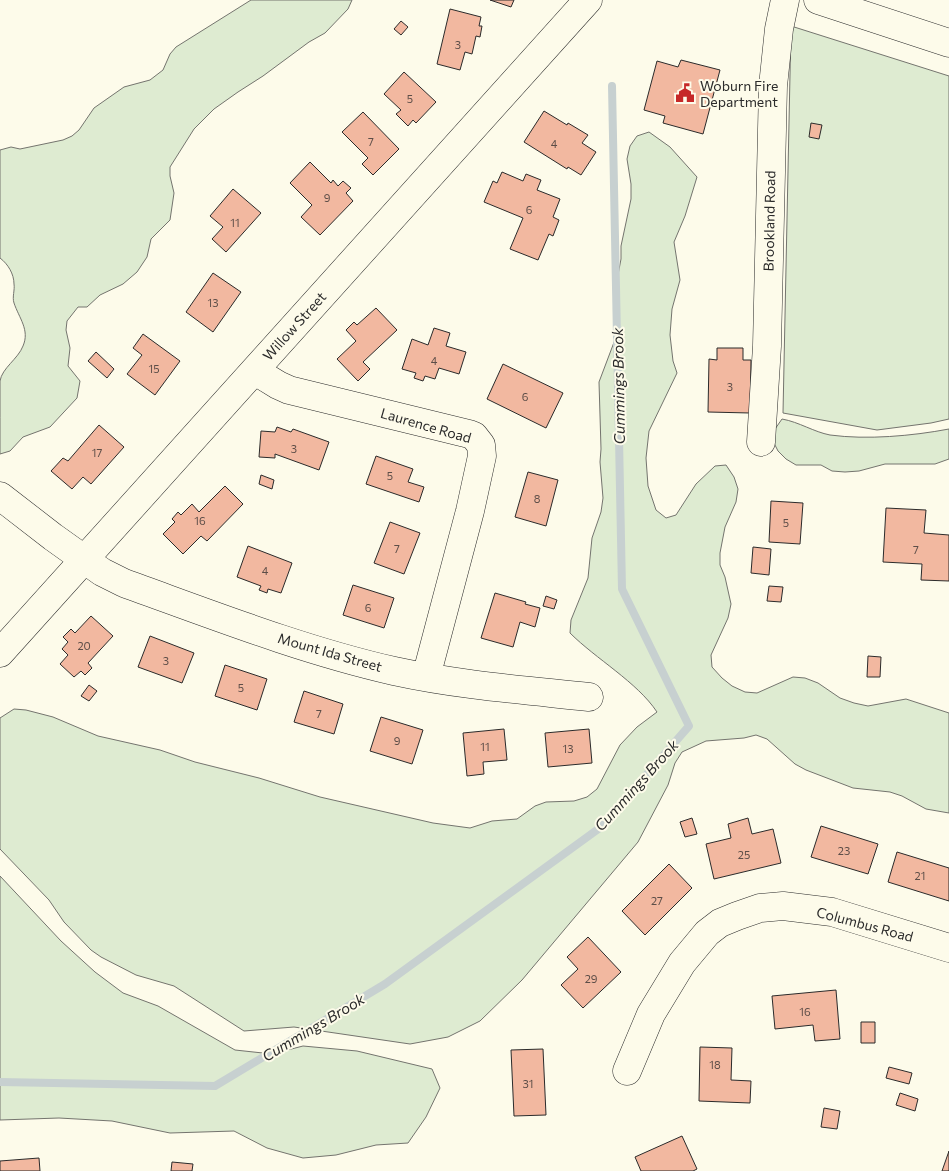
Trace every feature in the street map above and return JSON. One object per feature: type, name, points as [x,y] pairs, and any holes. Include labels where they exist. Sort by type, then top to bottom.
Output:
[{"type":"street","name":"Willow Street","points":[[0,653],[588,0]]},
{"type":"street","name":"Brookland Road","points":[[761,442],[767,346],[773,86],[780,29],[786,0]]},
{"type":"street","points":[[818,0],[949,43]]},
{"type":"street","name":"Laurence Road","points":[[255,371],[289,390],[469,434],[478,440],[481,445],[482,456],[470,511],[426,677]]},
{"type":"street","name":"Mount Ida Street","points":[[0,496],[107,576],[281,638],[356,661],[426,677],[503,688],[589,697]]},
{"type":"street","name":"Columbus Road","points":[[627,1071],[651,1014],[682,963],[706,933],[737,916],[760,908],[783,906],[832,912],[949,948]]},
{"type":"green space","points":[[251,0],[352,0],[348,9],[325,33],[309,42],[214,109],[194,129],[170,167],[174,193],[170,220],[151,239],[147,257],[137,272],[123,284],[100,295],[87,307],[78,307],[67,321],[66,330],[70,348],[68,366],[80,381],[77,398],[50,427],[23,437],[10,451],[0,454],[1,376],[21,351],[25,340],[25,329],[13,301],[14,286],[12,273],[6,263],[0,258],[0,150],[11,147],[20,149],[63,140],[72,136],[79,130],[94,108],[124,87],[150,80],[163,70],[170,54],[176,47]]},
{"type":"green space","points":[[791,26],[949,76],[949,419],[877,430],[783,413]]},
{"type":"green space","points":[[649,132],[670,147],[697,177],[685,216],[674,242],[680,280],[672,309],[670,335],[673,361],[677,373],[649,431],[646,458],[648,486],[656,510],[666,518],[676,515],[696,484],[715,466],[726,465],[734,477],[738,489],[736,502],[725,527],[720,553],[720,565],[725,577],[731,604],[728,618],[711,655],[712,667],[732,686],[745,692],[757,693],[793,677],[805,678],[818,683],[840,698],[854,703],[868,706],[906,699],[949,713],[949,813],[926,809],[902,796],[890,792],[853,788],[806,770],[795,764],[767,739],[756,735],[744,738],[706,741],[682,752],[675,763],[668,785],[638,842],[522,980],[480,1021],[448,1037],[410,1044],[294,1027],[244,1031],[174,986],[136,975],[101,957],[91,950],[64,922],[49,900],[0,849],[0,718],[14,709],[53,717],[98,736],[160,750],[195,762],[259,778],[320,797],[433,823],[470,828],[492,821],[517,819],[535,806],[546,802],[574,801],[587,797],[597,789],[620,745],[637,727],[657,712],[649,701],[628,681],[570,633],[571,620],[588,578],[592,538],[601,512],[603,498],[600,462],[599,382],[616,337],[614,296],[621,259],[621,246],[631,199],[627,159],[630,146],[637,136]]},
{"type":"green space","points":[[782,419],[824,434],[859,437],[920,434],[949,429],[949,459],[935,464],[885,464],[859,471],[845,472],[832,471],[821,465],[796,465],[778,451],[773,441],[775,429]]},
{"type":"green space","points":[[0,876],[61,941],[95,972],[123,993],[158,1006],[235,1050],[272,1054],[303,1046],[357,1051],[432,1069],[440,1088],[426,1117],[408,1143],[376,1145],[336,1155],[303,1158],[267,1148],[234,1131],[170,1133],[112,1121],[59,1118],[0,1120]]},
{"type":"building","points":[[490,0],[514,0],[511,7]]},
{"type":"building","points":[[450,9],[481,17],[479,26],[482,26],[480,37],[476,36],[472,54],[465,52],[460,70],[437,64]]},
{"type":"building","points":[[401,21],[408,27],[401,35],[394,29]]},
{"type":"building","points":[[681,60],[720,70],[703,134],[663,123],[665,116],[644,110],[657,61],[678,67]]},
{"type":"building","points":[[404,72],[436,102],[416,123],[413,120],[408,126],[396,114],[401,110],[384,94]]},
{"type":"building","points":[[544,111],[588,135],[582,143],[596,152],[581,175],[568,167],[567,169],[524,142]]},
{"type":"building","points":[[363,112],[399,149],[373,175],[362,164],[368,158],[342,132]]},
{"type":"building","points":[[811,123],[822,125],[819,139],[809,137]]},
{"type":"building","points":[[310,162],[331,183],[333,180],[338,186],[343,181],[351,188],[346,193],[353,201],[320,235],[301,217],[312,205],[290,183]]},
{"type":"building","points":[[502,172],[523,181],[526,174],[541,180],[537,190],[560,199],[553,217],[559,220],[553,236],[549,234],[538,260],[510,249],[523,218],[484,202],[493,181],[497,183]]},
{"type":"building","points":[[233,189],[261,213],[226,252],[212,239],[223,227],[210,216]]},
{"type":"building","points":[[213,273],[241,292],[213,332],[186,312]]},
{"type":"building","points":[[376,308],[397,330],[363,362],[370,369],[358,381],[337,359],[356,341],[346,330],[354,322],[357,325]]},
{"type":"building","points":[[434,328],[450,333],[446,346],[466,352],[459,374],[439,368],[435,379],[425,376],[423,381],[414,378],[416,373],[402,369],[412,339],[428,345]]},
{"type":"building","points":[[143,334],[180,361],[155,395],[127,374],[142,355],[133,348]]},
{"type":"building","points":[[717,348],[743,348],[743,360],[751,360],[750,413],[708,412],[709,359],[717,360]]},
{"type":"building","points":[[96,352],[114,369],[107,378],[88,361]]},
{"type":"building","points":[[503,364],[563,393],[546,428],[487,399]]},
{"type":"building","points":[[99,425],[124,447],[91,484],[83,477],[72,489],[51,471],[63,458],[68,461]]},
{"type":"building","points":[[277,427],[291,432],[293,429],[329,442],[319,470],[275,454],[275,458],[259,457],[261,431],[275,432]]},
{"type":"building","points":[[376,456],[413,469],[408,482],[424,487],[419,502],[366,484]]},
{"type":"building","points":[[528,472],[558,480],[546,526],[515,517]]},
{"type":"building","points":[[261,475],[274,480],[272,489],[259,484]]},
{"type":"building","points":[[225,486],[243,504],[207,541],[201,536],[183,554],[163,534],[175,522],[172,519],[178,512],[181,515],[192,504],[199,512]]},
{"type":"building","points":[[771,501],[803,503],[800,544],[769,542]]},
{"type":"building","points":[[886,508],[926,510],[924,533],[949,535],[949,581],[921,580],[922,564],[883,562]]},
{"type":"building","points":[[390,522],[420,533],[404,574],[374,563]]},
{"type":"building","points":[[248,546],[292,563],[281,593],[268,589],[267,593],[259,590],[261,586],[237,577]]},
{"type":"building","points":[[753,547],[771,549],[769,575],[751,573]]},
{"type":"building","points":[[353,585],[394,598],[384,628],[343,615]]},
{"type":"building","points":[[769,586],[783,587],[781,602],[767,601]]},
{"type":"building","points":[[495,593],[540,608],[535,627],[520,622],[513,647],[481,638]]},
{"type":"building","points":[[546,596],[557,600],[554,609],[543,606]]},
{"type":"building","points":[[91,616],[113,636],[88,663],[92,668],[85,675],[81,671],[74,677],[60,664],[68,655],[62,649],[68,642],[63,637],[71,629],[75,633]]},
{"type":"building","points":[[150,636],[194,653],[182,683],[138,667]]},
{"type":"building","points":[[868,656],[881,657],[880,677],[867,677]]},
{"type":"building","points":[[225,665],[267,679],[257,710],[215,696]]},
{"type":"building","points":[[89,685],[97,691],[89,701],[81,696]]},
{"type":"building","points":[[304,691],[343,704],[334,734],[294,722]]},
{"type":"building","points":[[381,717],[423,730],[412,764],[370,751]]},
{"type":"building","points":[[504,729],[507,760],[483,762],[484,774],[467,776],[463,733]]},
{"type":"building","points":[[589,729],[592,763],[548,767],[545,733]]},
{"type":"building","points":[[692,818],[697,834],[685,837],[680,822]]},
{"type":"building","points":[[748,818],[752,834],[773,829],[781,863],[714,879],[706,844],[731,838],[728,824]]},
{"type":"building","points":[[821,826],[878,844],[868,874],[811,857]]},
{"type":"building","points":[[897,852],[949,868],[949,901],[888,882]]},
{"type":"building","points":[[669,864],[692,888],[645,935],[622,911]]},
{"type":"building","points":[[588,937],[621,972],[583,1008],[561,985],[578,969],[567,957]]},
{"type":"building","points":[[836,990],[840,1039],[815,1041],[813,1025],[775,1029],[772,996]]},
{"type":"building","points":[[861,1022],[875,1022],[875,1043],[861,1043]]},
{"type":"building","points":[[700,1047],[732,1048],[731,1080],[751,1081],[750,1103],[699,1101]]},
{"type":"building","points":[[543,1049],[546,1115],[514,1116],[511,1050]]},
{"type":"building","points":[[889,1067],[912,1073],[909,1084],[886,1078]]},
{"type":"building","points":[[900,1093],[918,1099],[915,1111],[896,1105]]},
{"type":"building","points":[[824,1108],[840,1111],[837,1129],[821,1127]]},
{"type":"building","points":[[682,1136],[697,1169],[693,1171],[641,1171],[635,1157]]},
{"type":"building","points":[[949,1151],[949,1171],[942,1171]]},
{"type":"building","points":[[39,1158],[40,1171],[0,1171],[0,1161]]},
{"type":"building","points":[[172,1162],[193,1164],[192,1171],[171,1171]]},
{"type":"waterway","name":"Cummings Brook","points":[[0,1082],[215,1086],[385,984],[601,827],[689,726],[622,589],[612,86]]},
{"type":"place","name":"Woburn Fire Department","points":[[685,93]]}]
